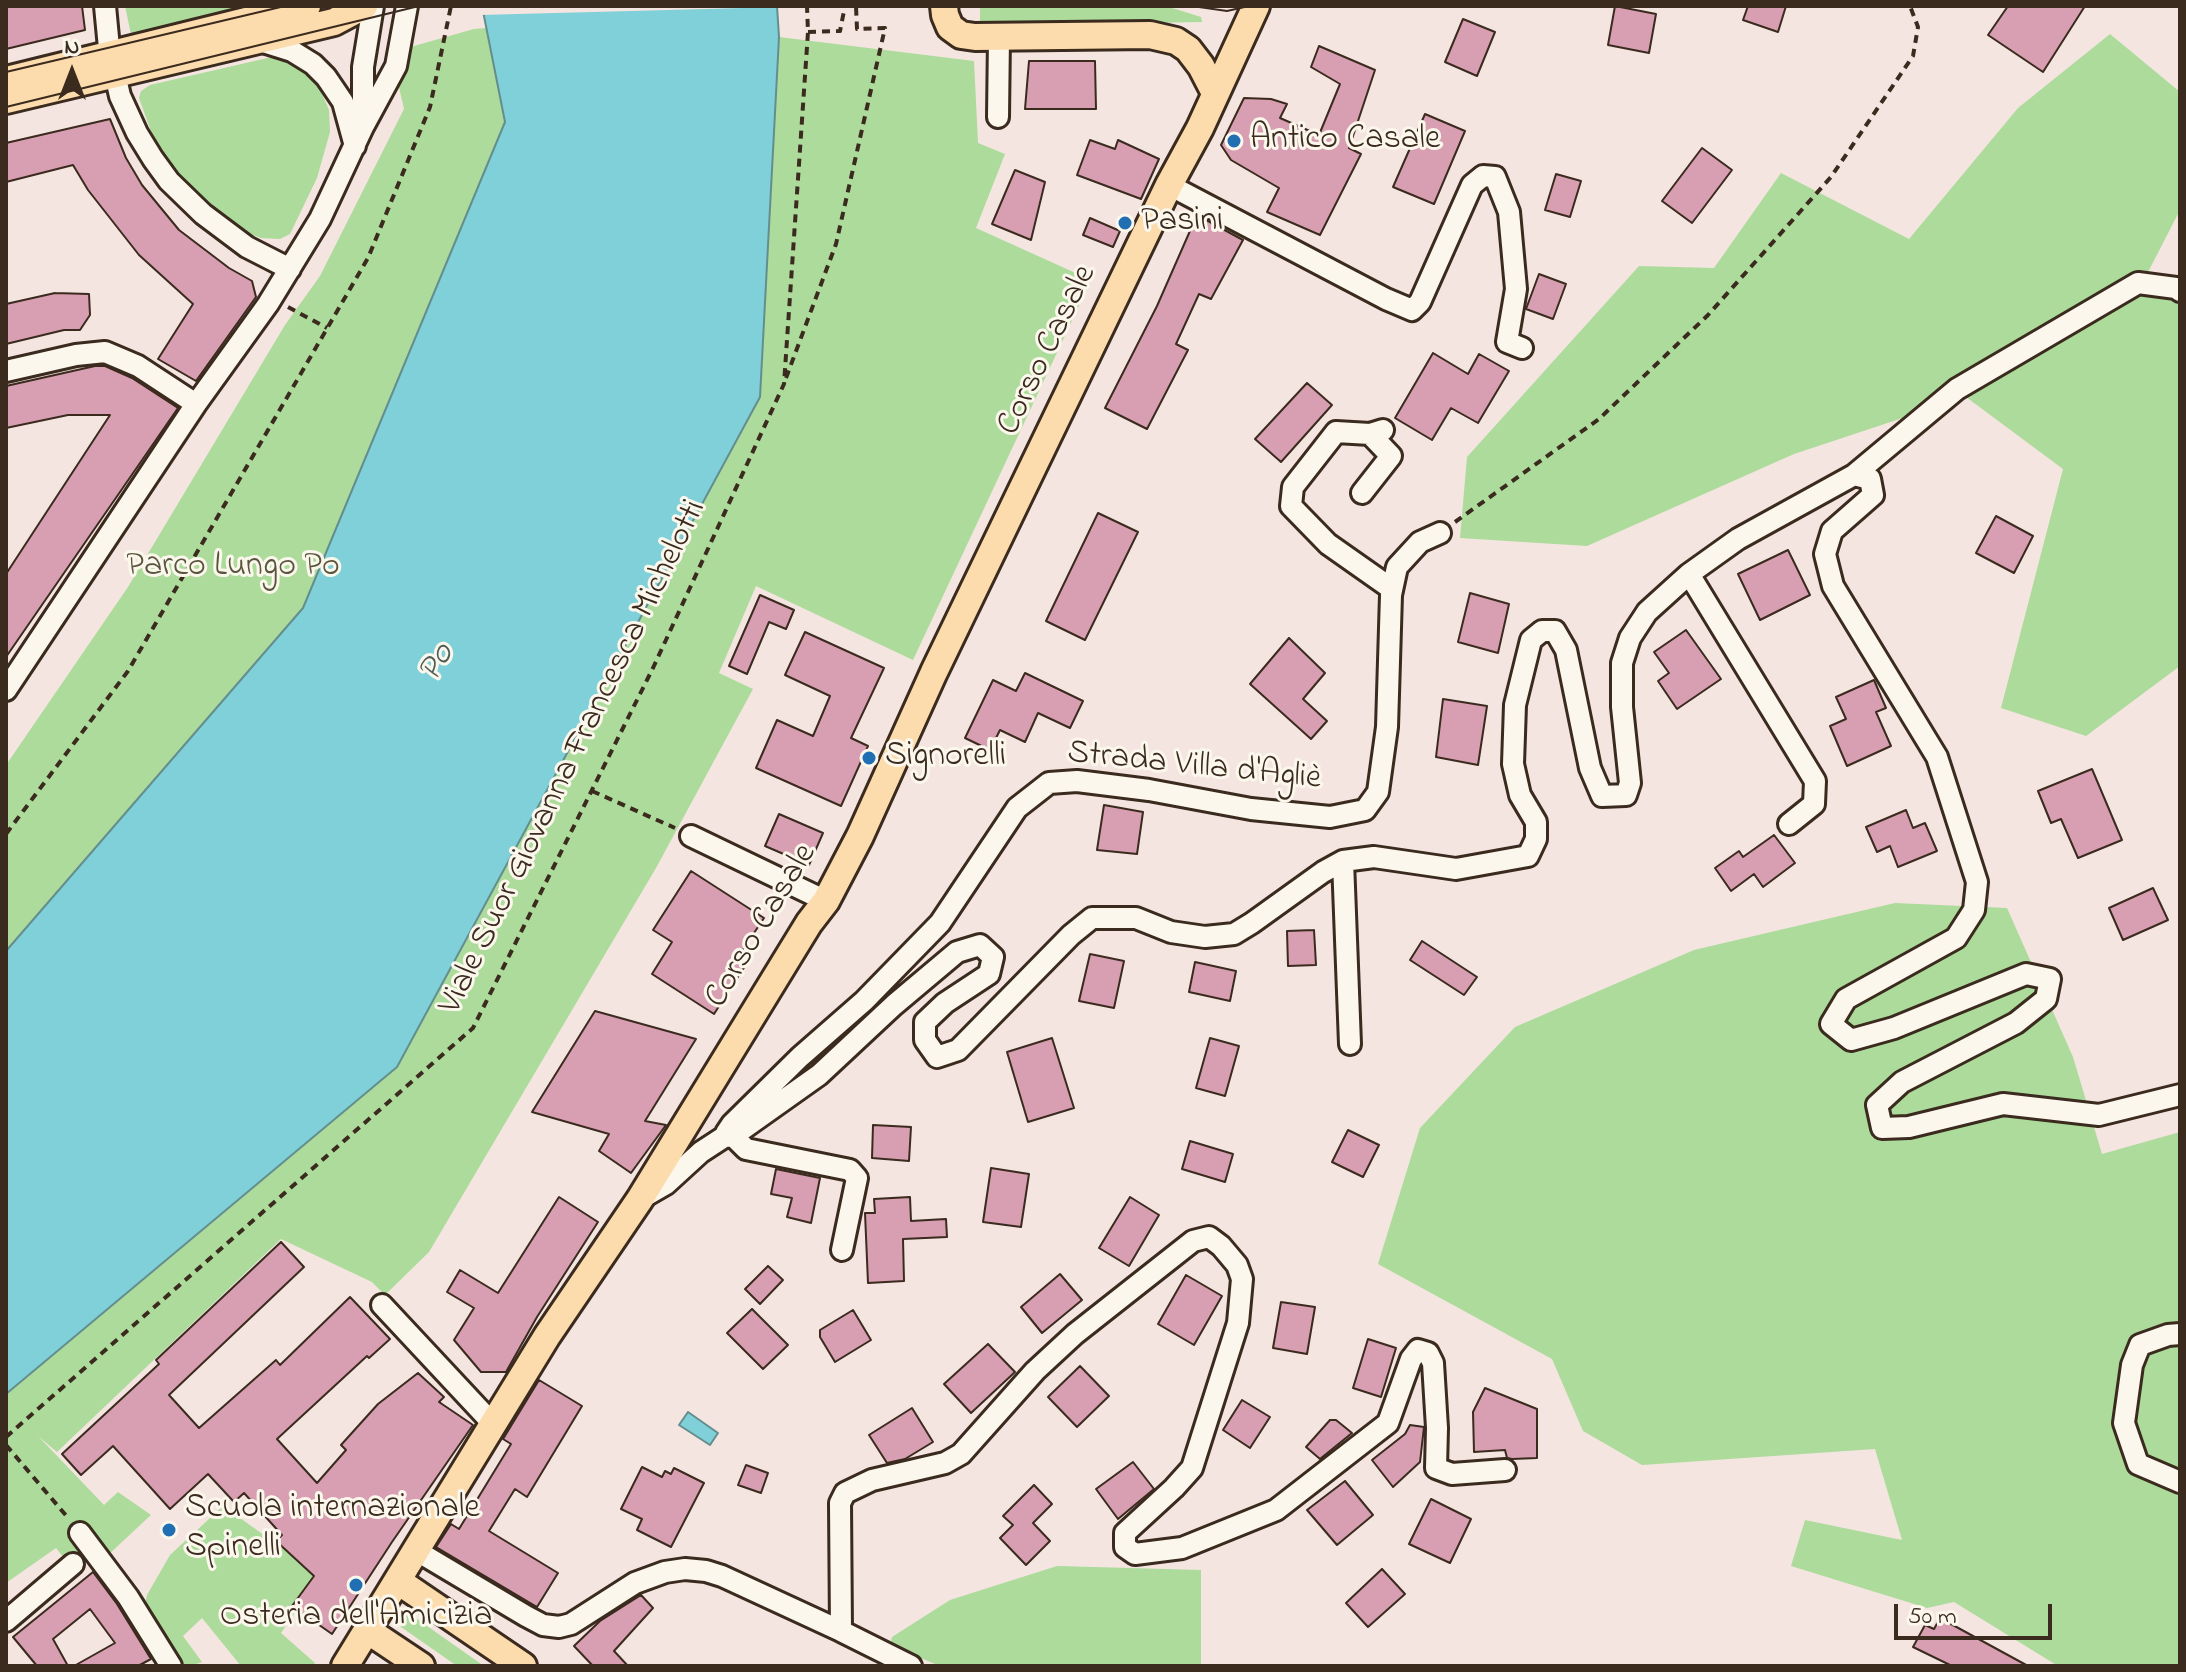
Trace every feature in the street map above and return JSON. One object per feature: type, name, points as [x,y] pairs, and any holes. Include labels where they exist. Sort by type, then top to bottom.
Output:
[{"type":"main road","points":[[6,100],[112,64],[307,6]]},
{"type":"main road","points":[[261,22],[334,22],[364,6]]},
{"type":"main road","points":[[944,6],[950,27],[961,35],[1150,35],[1176,41],[1188,49],[1201,66],[1215,93]]},
{"type":"main road","name":"Corso Casale","points":[[345,1666],[547,1336],[640,1199],[809,923],[826,901],[860,836],[941,658],[1169,185],[1200,128],[1256,6]]},
{"type":"main road","points":[[6,80],[112,64]]},
{"type":"main road","points":[[398,1581],[523,1666]]},
{"type":"main road","points":[[367,1630],[421,1666]]},
{"type":"street","points":[[105,6],[112,64],[120,96],[137,133],[169,181],[203,214],[247,247],[290,269]]},
{"type":"street","points":[[363,127],[363,67],[373,6]]},
{"type":"street","points":[[6,690],[196,404],[272,298],[320,219],[363,127],[396,66],[407,6]]},
{"type":"street","points":[[261,22],[326,77],[343,102],[355,146]]},
{"type":"street","points":[[998,117],[999,37]]},
{"type":"street","points":[[1169,185],[1358,285],[1412,310],[1420,302],[1472,185],[1483,176],[1495,177],[1509,212],[1516,289],[1507,342],[1522,348]]},
{"type":"street","points":[[640,1199],[666,1184],[701,1152],[729,1137],[819,1075],[957,952],[980,945],[993,957],[989,974],[945,1003],[925,1022],[925,1040],[937,1057],[958,1050],[1071,935],[1092,918],[1136,918],[1171,932],[1205,937],[1234,934],[1343,861],[1374,857],[1456,869],[1528,856],[1536,839],[1536,822],[1520,795],[1513,764],[1515,705],[1531,640],[1542,631],[1555,631],[1566,650],[1590,768],[1602,796],[1626,795],[1630,783],[1622,707],[1622,663],[1630,638],[1647,612],[1689,574],[1738,539],[1854,475],[1957,389],[2138,283],[2180,291]]},
{"type":"street","points":[[6,371],[76,355],[105,352],[138,366],[196,404]]},
{"type":"street","points":[[1362,493],[1391,456],[1376,432],[1336,432],[1293,487],[1291,506],[1328,544],[1392,589]]},
{"type":"street","points":[[1854,475],[1870,479],[1873,495],[1832,531],[1825,554],[1833,586],[1937,757],[1977,882],[1974,910],[1956,938],[1846,999],[1831,1024],[1851,1040],[1894,1028],[2026,974],[2050,979],[2046,999],[2016,1023],[1902,1082],[1877,1105],[1882,1128],[1909,1127],[2003,1104],[2099,1115],[2180,1095]]},
{"type":"street","name":"Strada Villa d'Agliè","points":[[729,1137],[732,1124],[800,1057],[864,1001],[940,923],[1017,808],[1049,783],[1077,781],[1149,790],[1251,809],[1330,817],[1365,810],[1378,792],[1387,727],[1392,589],[1397,567],[1420,542],[1440,533]]},
{"type":"street","points":[[1689,574],[1815,781],[1814,804],[1789,824]]},
{"type":"street","points":[[691,836],[826,901]]},
{"type":"street","points":[[1343,861],[1350,1044]]},
{"type":"street","points":[[729,1137],[746,1149],[850,1170],[857,1178],[842,1250]]},
{"type":"street","points":[[841,1631],[840,1503],[845,1493],[872,1480],[945,1463],[961,1454],[1035,1371],[1075,1334],[1193,1241],[1209,1237],[1237,1265],[1242,1279],[1238,1323],[1192,1468],[1125,1533],[1125,1547],[1135,1554],[1182,1548],[1276,1510],[1388,1423],[1411,1359],[1418,1350],[1428,1353],[1433,1363],[1436,1468],[1452,1474],[1505,1470]]},
{"type":"street","points":[[382,1305],[494,1425]]},
{"type":"street","points":[[2180,1334],[2140,1345],[2132,1365],[2124,1423],[2138,1464],[2180,1482]]},
{"type":"street","points":[[80,1533],[128,1597],[171,1666]]},
{"type":"street","points":[[417,1551],[543,1625],[559,1627],[571,1624],[635,1583],[665,1572],[685,1569],[722,1576],[911,1666]]},
{"type":"street","points":[[6,1621],[73,1564]]},
{"type":"path","points":[[6,834],[8,826],[128,671],[368,258],[430,107],[451,6]]},
{"type":"path","name":"Viale Suor Giovanna Francesca Michelotti","points":[[784,384],[808,32],[807,6]]},
{"type":"path","points":[[808,32],[840,31],[845,6]]},
{"type":"path","name":"Viale Suor Giovanna Francesca Michelotti","points":[[6,1437],[473,1028],[653,668],[784,384],[836,244],[885,28],[857,29],[856,6]]},
{"type":"path","points":[[1440,533],[1599,419],[1718,304],[1831,177],[1913,56],[1918,27],[1910,6]]},
{"type":"path","points":[[272,298],[327,328]]},
{"type":"path","points":[[592,791],[691,836]]},
{"type":"path","points":[[6,1445],[80,1533]]},
{"type":"green space","points":[[125,6],[257,6],[137,35],[131,34]]},
{"type":"green space","points":[[980,6],[1166,6],[1201,17],[1202,22],[980,26]]},
{"type":"green space","name":"Parco Lungo Po","points":[[486,28],[505,121],[303,608],[6,951],[6,765],[128,587],[285,325],[320,276],[404,109],[398,83],[400,50]]},
{"type":"green space","points":[[2110,34],[2180,92],[2180,210],[2147,274],[2180,300],[2180,666],[2086,736],[2001,708],[2063,469],[1966,397],[1794,454],[1587,546],[1460,538],[1467,457],[1639,266],[1714,268],[1781,173],[1909,239],[2018,108]]},
{"type":"green space","points":[[779,37],[974,61],[978,143],[1005,154],[976,228],[1091,280],[913,660],[756,586],[719,673],[753,689],[656,868],[429,1252],[385,1295],[372,1282],[281,1239],[57,1452],[38,1436],[104,1505],[118,1492],[151,1515],[108,1555],[94,1551],[64,1558],[56,1548],[6,1583],[6,1394],[397,1067],[760,397]]},
{"type":"green space","points":[[272,57],[294,63],[317,82],[329,110],[330,132],[317,178],[290,234],[280,239],[261,238],[240,230],[177,173],[152,134],[139,98],[141,91],[150,85]]},
{"type":"green space","points":[[1895,903],[2007,908],[2073,1057],[2102,1154],[2180,1132],[2180,1666],[2058,1666],[1954,1602],[1927,1608],[1791,1566],[1805,1520],[1902,1540],[1875,1449],[1642,1465],[1583,1431],[1552,1359],[1378,1264],[1420,1128],[1515,1027],[1694,950]]},
{"type":"green space","points":[[223,1506],[271,1540],[281,1531],[323,1571],[281,1633],[315,1663],[313,1666],[241,1666],[202,1618],[183,1636],[202,1662],[172,1666],[144,1608],[147,1595],[170,1555]]},
{"type":"green space","points":[[1057,1566],[1201,1570],[1201,1666],[940,1666],[890,1645],[892,1637],[950,1600]]},
{"type":"green space","points":[[410,1614],[484,1666],[457,1666],[401,1627],[400,1620]]},
{"type":"water","name":"Po","points":[[482,6],[777,6],[779,37],[760,397],[397,1067],[6,1394],[6,951],[303,608],[505,122]]},
{"type":"water","points":[[688,1412],[718,1433],[710,1445],[679,1425]]},
{"type":"pier","points":[[478,6],[781,6],[781,7],[480,15]]},
{"type":"building","points":[[6,6],[82,6],[85,30],[6,49]]},
{"type":"building","points":[[1615,6],[1656,14],[1649,53],[1608,45]]},
{"type":"building","points":[[1748,6],[1786,6],[1778,32],[1743,20]]},
{"type":"building","points":[[2008,6],[2085,6],[2043,72],[1988,35]]},
{"type":"building","points":[[1463,19],[1495,32],[1477,76],[1445,62]]},
{"type":"building","points":[[1319,46],[1375,70],[1349,148],[1361,154],[1320,235],[1267,212],[1279,188],[1231,160],[1221,145],[1244,98],[1271,99],[1287,104],[1280,118],[1319,135],[1340,84],[1311,67]]},
{"type":"building","points":[[1029,61],[1095,61],[1096,109],[1025,109]]},
{"type":"building","points":[[1425,114],[1465,131],[1434,204],[1393,187]]},
{"type":"building","points":[[110,119],[126,158],[142,185],[179,230],[229,268],[252,281],[256,297],[196,381],[158,359],[193,304],[139,255],[88,190],[73,165],[6,182],[6,143]]},
{"type":"building","points":[[1090,140],[1115,149],[1118,140],[1159,159],[1141,199],[1077,175]]},
{"type":"building","points":[[1702,148],[1732,170],[1692,223],[1662,201]]},
{"type":"building","points":[[1015,170],[1045,182],[1031,240],[992,224]]},
{"type":"building","points":[[1556,174],[1581,181],[1570,217],[1545,210]]},
{"type":"building","points":[[1197,215],[1243,240],[1211,299],[1199,294],[1176,344],[1188,350],[1147,429],[1105,408],[1157,306]]},
{"type":"building","points":[[1090,218],[1120,231],[1113,247],[1083,235]]},
{"type":"building","points":[[1539,274],[1566,284],[1553,319],[1526,309]]},
{"type":"building","points":[[55,293],[89,294],[90,315],[80,330],[64,330],[6,344],[6,304]]},
{"type":"building","points":[[1433,353],[1468,374],[1479,354],[1509,371],[1478,423],[1451,408],[1432,440],[1395,418]]},
{"type":"building","points":[[105,366],[132,378],[178,408],[6,657],[6,574],[110,415],[68,415],[6,428],[6,386]]},
{"type":"building","points":[[1307,383],[1332,405],[1281,462],[1255,439]]},
{"type":"building","points":[[1098,513],[1138,532],[1085,640],[1046,621]]},
{"type":"building","points":[[1996,516],[2033,536],[2014,573],[1976,553]]},
{"type":"building","points":[[1788,550],[1810,595],[1760,620],[1738,574]]},
{"type":"building","points":[[1470,593],[1509,604],[1498,653],[1458,642]]},
{"type":"building","points":[[760,595],[794,610],[786,629],[769,622],[747,674],[729,666]]},
{"type":"building","points":[[1686,630],[1721,679],[1677,709],[1658,681],[1669,673],[1654,652]]},
{"type":"building","points":[[805,632],[884,668],[851,738],[868,746],[841,806],[756,768],[777,720],[813,736],[830,696],[785,675]]},
{"type":"building","points":[[1289,638],[1325,673],[1303,699],[1327,721],[1311,739],[1250,684]]},
{"type":"building","points":[[1025,673],[1083,701],[1070,728],[1038,713],[1025,742],[1000,730],[990,750],[965,738],[993,680],[1016,691]]},
{"type":"building","points":[[1874,680],[1886,708],[1876,712],[1891,746],[1847,766],[1830,726],[1846,719],[1836,697]]},
{"type":"building","points":[[1443,699],[1487,706],[1478,765],[1436,757]]},
{"type":"building","points":[[2092,769],[2122,840],[2078,858],[2061,819],[2051,823],[2038,791]]},
{"type":"building","points":[[1104,805],[1143,812],[1137,854],[1097,850]]},
{"type":"building","points":[[1906,810],[1913,828],[1925,823],[1937,851],[1898,867],[1890,846],[1877,852],[1866,827]]},
{"type":"building","points":[[779,814],[823,833],[809,865],[765,846]]},
{"type":"building","points":[[1774,835],[1795,863],[1763,887],[1754,874],[1731,891],[1715,868],[1739,851],[1743,857]]},
{"type":"building","points":[[691,871],[764,918],[736,960],[745,966],[714,1014],[652,974],[672,942],[653,930]]},
{"type":"building","points":[[2153,888],[2168,920],[2123,940],[2109,908]]},
{"type":"building","points":[[1314,930],[1316,965],[1288,966],[1287,931]]},
{"type":"building","points":[[1422,941],[1477,977],[1464,995],[1410,960]]},
{"type":"building","points":[[1090,954],[1124,961],[1114,1008],[1079,1001]]},
{"type":"building","points":[[1195,962],[1236,971],[1230,1001],[1189,992]]},
{"type":"building","points":[[595,1011],[696,1039],[645,1121],[666,1125],[631,1173],[599,1151],[609,1134],[532,1112]]},
{"type":"building","points":[[1052,1038],[1074,1108],[1028,1122],[1007,1052]]},
{"type":"building","points":[[1210,1038],[1239,1046],[1225,1096],[1196,1088]]},
{"type":"building","points":[[873,1125],[911,1127],[909,1161],[872,1158]]},
{"type":"building","points":[[1348,1130],[1379,1145],[1363,1177],[1332,1162]]},
{"type":"building","points":[[1190,1141],[1233,1154],[1225,1182],[1182,1169]]},
{"type":"building","points":[[991,1168],[1029,1174],[1021,1227],[983,1222]]},
{"type":"building","points":[[776,1169],[820,1178],[811,1223],[787,1217],[792,1198],[771,1194]]},
{"type":"building","points":[[559,1197],[598,1222],[506,1372],[481,1372],[454,1340],[474,1308],[447,1292],[460,1270],[498,1293]]},
{"type":"building","points":[[910,1197],[911,1221],[946,1219],[947,1237],[903,1239],[904,1281],[868,1283],[865,1213],[875,1213],[874,1199]]},
{"type":"building","points":[[1130,1197],[1159,1215],[1129,1266],[1099,1248]]},
{"type":"building","points":[[281,1242],[304,1267],[169,1395],[199,1428],[276,1360],[280,1365],[350,1297],[390,1339],[369,1358],[367,1356],[277,1439],[317,1483],[346,1450],[341,1445],[378,1404],[418,1373],[444,1397],[439,1402],[473,1425],[332,1634],[292,1606],[314,1576],[276,1541],[282,1535],[244,1493],[234,1502],[208,1474],[170,1509],[113,1446],[81,1475],[62,1454],[159,1364],[156,1360]]},
{"type":"building","points":[[768,1266],[783,1280],[760,1304],[745,1289]]},
{"type":"building","points":[[1060,1274],[1082,1300],[1042,1333],[1021,1307]]},
{"type":"building","points":[[1186,1275],[1222,1296],[1194,1345],[1158,1324]]},
{"type":"building","points":[[1281,1302],[1315,1307],[1307,1354],[1273,1348]]},
{"type":"building","points":[[752,1309],[788,1345],[763,1369],[727,1333]]},
{"type":"building","points":[[853,1310],[871,1340],[835,1362],[820,1337],[820,1330]]},
{"type":"building","points":[[1368,1339],[1396,1348],[1381,1397],[1353,1388]]},
{"type":"building","points":[[988,1344],[1015,1372],[971,1413],[944,1384]]},
{"type":"building","points":[[1080,1366],[1109,1396],[1077,1427],[1048,1397]]},
{"type":"building","points":[[539,1380],[582,1406],[527,1497],[515,1489],[489,1531],[558,1573],[537,1607],[436,1547],[451,1524],[459,1529],[511,1444],[503,1439]]},
{"type":"building","points":[[1485,1388],[1537,1409],[1537,1458],[1507,1458],[1505,1450],[1474,1452],[1473,1412]]},
{"type":"building","points":[[1242,1400],[1270,1417],[1250,1448],[1223,1430]]},
{"type":"building","points":[[912,1408],[933,1442],[905,1459],[887,1463],[869,1435]]},
{"type":"building","points":[[1330,1420],[1336,1420],[1352,1433],[1320,1459],[1306,1447]]},
{"type":"building","points":[[1410,1425],[1424,1427],[1420,1462],[1393,1487],[1372,1460],[1405,1434]]},
{"type":"building","points":[[1133,1462],[1154,1489],[1118,1519],[1096,1489]]},
{"type":"building","points":[[746,1465],[768,1473],[761,1493],[738,1485]]},
{"type":"building","points":[[642,1467],[662,1477],[665,1471],[671,1474],[674,1468],[704,1483],[671,1547],[637,1530],[642,1519],[621,1509]]},
{"type":"building","points":[[1345,1481],[1373,1515],[1337,1545],[1307,1510]]},
{"type":"building","points":[[1034,1485],[1052,1504],[1033,1523],[1050,1541],[1026,1565],[1000,1538],[1013,1525],[1003,1516]]},
{"type":"building","points":[[1431,1499],[1471,1519],[1450,1563],[1409,1544]]},
{"type":"building","points":[[1382,1569],[1405,1594],[1368,1627],[1346,1603]]},
{"type":"building","points":[[93,1572],[151,1659],[138,1666],[74,1666],[115,1643],[90,1609],[53,1639],[68,1666],[37,1666],[13,1637]]},
{"type":"building","points":[[641,1595],[653,1608],[614,1651],[628,1666],[593,1666],[574,1646],[600,1621]]},
{"type":"building","points":[[1940,1618],[2028,1666],[1952,1666],[1913,1647],[1925,1625],[1934,1629]]},
{"type":"tram line","points":[[6,72],[285,6]]},
{"type":"tram line","points":[[6,107],[419,6]]},
{"type":"tram line","points":[[1192,6],[1227,11],[1249,6]]},
{"type":"place","name":"Antico Casale","points":[[1234,141]]},
{"type":"place","name":"Pasini","points":[[1125,223]]},
{"type":"place","name":"Signorelli","points":[[869,758]]},
{"type":"place","name":"Scuola internazionale Spinelli","points":[[169,1530]]},
{"type":"place","name":"Osteria dell'Amicizia","points":[[356,1585]]}]
